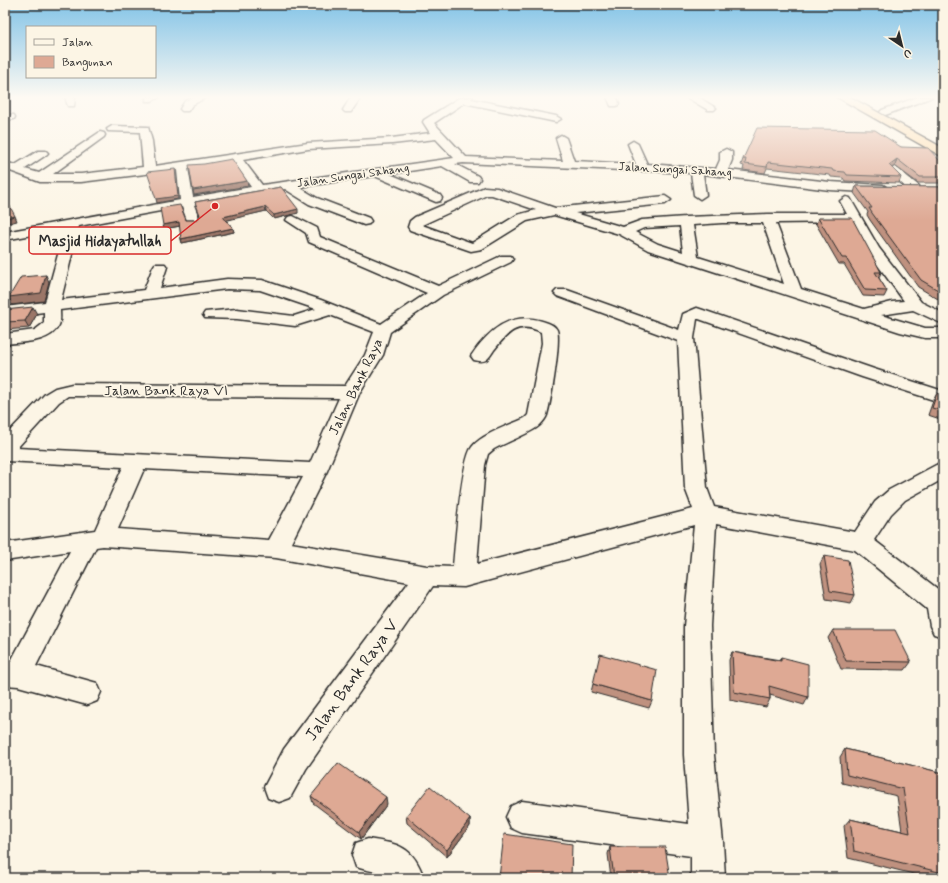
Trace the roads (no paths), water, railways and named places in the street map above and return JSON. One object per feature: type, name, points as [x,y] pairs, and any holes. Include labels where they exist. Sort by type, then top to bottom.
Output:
[{"type":"highway","points":[[916,138],[943,153]]},
{"type":"highway","points":[[934,138],[943,143]]},
{"type":"street","points":[[40,178],[96,138]]},
{"type":"street","points":[[146,138],[149,169]]},
{"type":"street","points":[[10,168],[40,178],[81,178],[182,166],[308,146],[414,138]]},
{"type":"street","points":[[442,138],[463,160]]},
{"type":"street","points":[[561,138],[570,165]]},
{"type":"street","points":[[633,144],[643,168]]},
{"type":"street","points":[[721,172],[726,160],[726,152]]},
{"type":"street","points":[[10,168],[42,153]]},
{"type":"street","points":[[236,158],[259,189]]},
{"type":"street","name":"Jalan Sungai Sahang","points":[[5,236],[259,189],[463,160],[696,170],[830,186],[896,189],[929,188]]},
{"type":"street","points":[[444,163],[474,179]]},
{"type":"street","points":[[182,166],[187,202],[193,220]]},
{"type":"street","points":[[696,170],[699,180],[700,195]]},
{"type":"street","points":[[894,171],[915,189]]},
{"type":"street","points":[[375,172],[436,198]]},
{"type":"street","points":[[287,185],[313,201],[364,221]]},
{"type":"street","points":[[665,200],[559,211],[541,213],[522,218],[477,246],[471,247],[415,227],[414,224],[485,191],[493,191],[535,206],[559,211],[624,231],[647,245],[906,328],[925,333],[943,333]]},
{"type":"street","points":[[846,201],[873,249],[915,305],[943,319]]},
{"type":"street","points":[[328,207],[286,222],[312,231],[314,239],[438,292]]},
{"type":"street","points":[[624,231],[642,224],[686,221],[768,218],[855,218]]},
{"type":"street","points":[[768,218],[794,292]]},
{"type":"street","points":[[686,221],[691,258]]},
{"type":"street","points":[[5,339],[30,336],[47,330],[52,324],[52,306],[73,224]]},
{"type":"street","name":"Jalan Bank Raya","points":[[276,549],[317,471],[351,392],[374,355],[383,330],[438,292],[506,259]]},
{"type":"street","points":[[151,293],[160,266]]},
{"type":"street","points":[[5,312],[151,293],[244,283],[262,285],[315,303],[329,310],[383,330]]},
{"type":"street","points":[[562,294],[686,338]]},
{"type":"street","points":[[866,314],[892,307],[915,305]]},
{"type":"street","points":[[211,315],[237,314],[295,321],[329,310]]},
{"type":"street","points":[[708,878],[707,842],[699,755],[697,626],[706,514],[696,488],[686,338],[689,317],[697,313],[943,397]]},
{"type":"street","points":[[464,577],[475,465],[479,451],[487,444],[532,422],[537,416],[550,343],[549,330],[541,326],[520,321],[510,324],[501,330],[480,356]]},
{"type":"street","name":"Jalan Bank Raya VI","points":[[5,448],[52,398],[62,392],[72,390],[351,392]]},
{"type":"street","points":[[5,454],[317,471]]},
{"type":"street","points":[[87,692],[11,674],[96,538],[136,462]]},
{"type":"street","points":[[861,542],[883,508],[897,495],[943,470]]},
{"type":"street","points":[[5,552],[96,538],[276,549],[427,576],[464,577],[706,514],[861,542],[942,613]]},
{"type":"street","name":"Jalan Bank Raya V","points":[[279,787],[295,759],[427,576]]},
{"type":"street","points":[[522,816],[707,842]]},
{"type":"street","points":[[368,855],[394,860],[404,867],[407,878]]},
{"type":"place","name":"Masjid Hidayatullah","points":[[215,206]]}]
